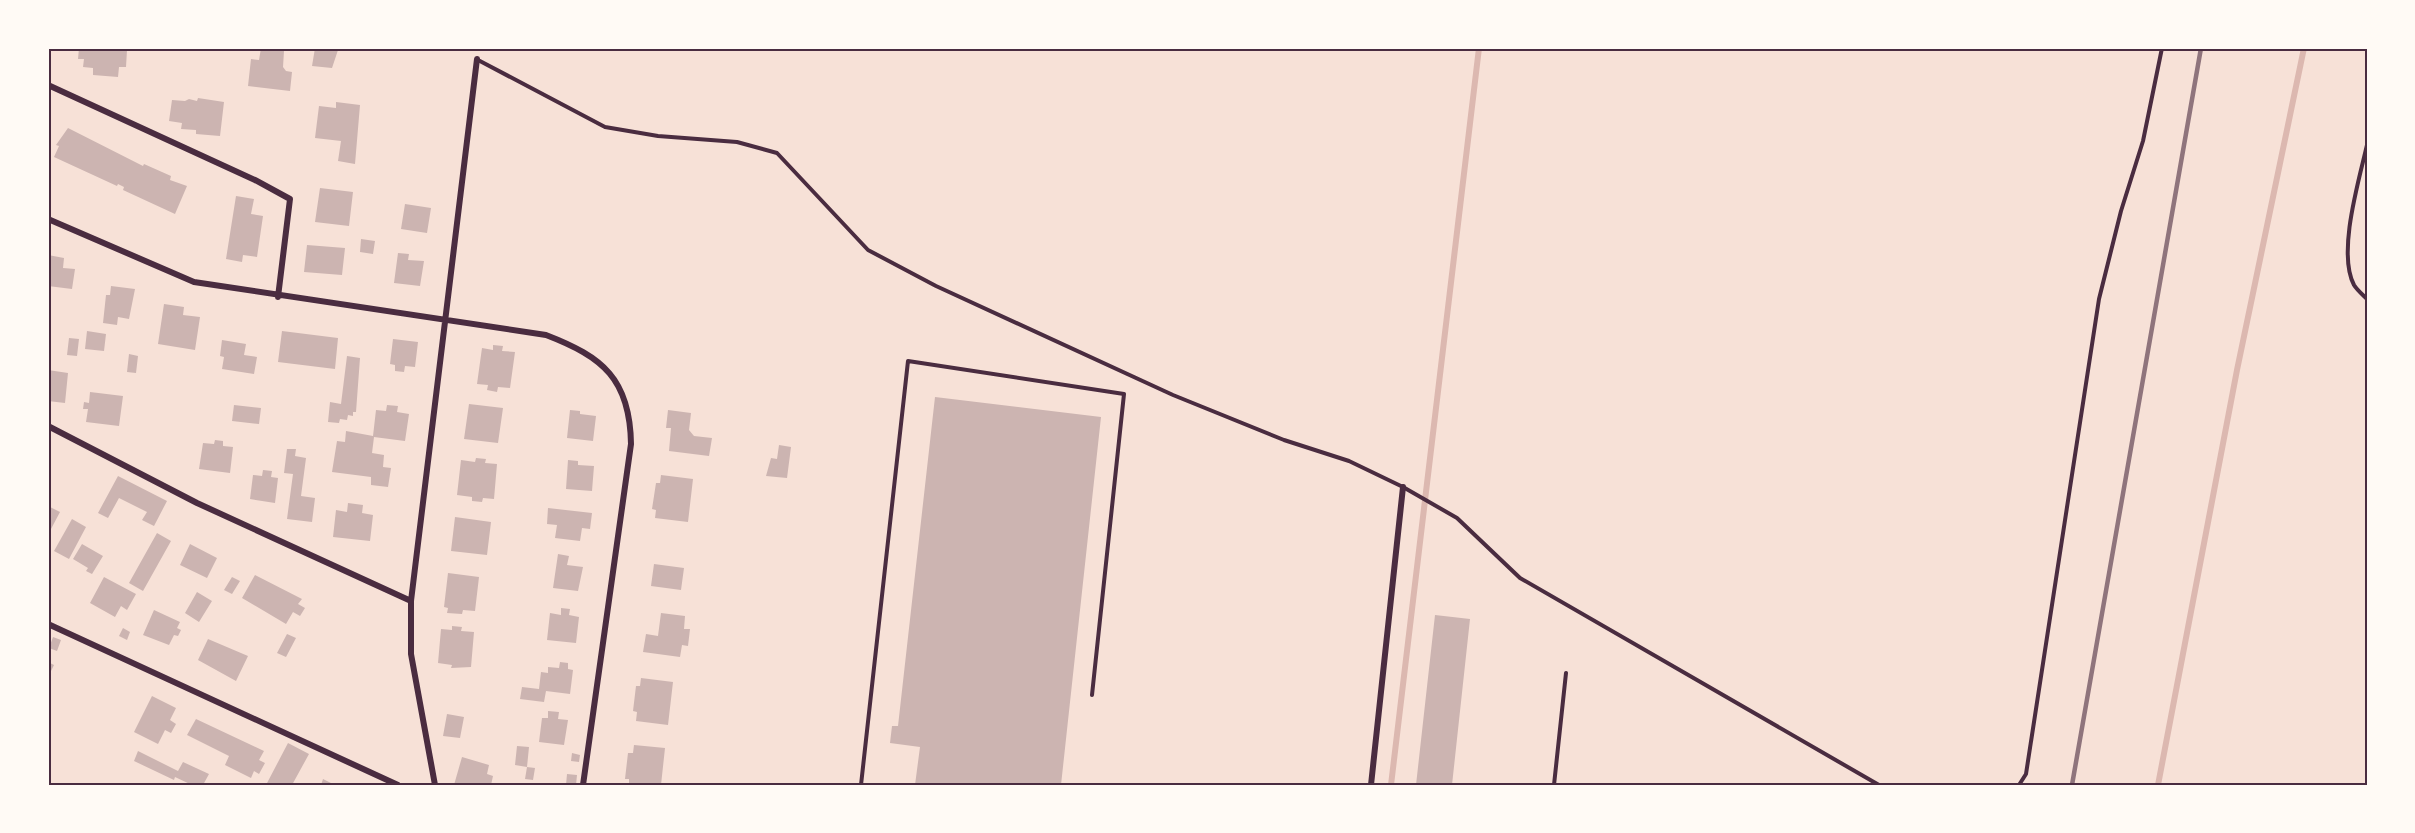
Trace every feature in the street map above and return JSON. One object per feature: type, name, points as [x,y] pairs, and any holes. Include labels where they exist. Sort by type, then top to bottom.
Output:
[{"type":"street","points":[[435,785],[411,654],[411,601],[477,59]]},
{"type":"street","points":[[48,85],[255,180],[290,199],[278,297]]},
{"type":"street","points":[[48,219],[194,282],[278,297],[546,335],[581,348],[602,363],[620,390],[630,416],[631,444],[583,785]]},
{"type":"street","points":[[48,426],[197,503],[411,601]]},
{"type":"street","points":[[1371,785],[1403,487]]},
{"type":"street","points":[[48,624],[398,785]]},
{"type":"lane","points":[[2019,785],[2026,774],[2028,763],[2099,298],[2121,211],[2143,141],[2162,48]]},
{"type":"lane","points":[[477,59],[605,127],[658,136],[737,142],[777,153],[868,250],[936,286],[1173,396],[1284,440],[1348,462],[1403,487],[1457,518],[1520,578],[1879,785]]},
{"type":"lane","points":[[861,785],[908,361],[1124,394],[1092,695]]},
{"type":"lane","points":[[1554,785],[1566,673]]},
{"type":"path","points":[[2367,145],[2357,185],[2348,263],[2354,285],[2367,299]]},
{"type":"building","points":[[79,48],[127,50],[126,67],[119,67],[118,77],[93,75],[93,68],[83,67],[84,59],[78,59]]},
{"type":"building","points":[[261,48],[284,51],[283,67],[286,71],[292,72],[290,91],[248,86],[251,59],[259,60]]},
{"type":"building","points":[[315,48],[338,50],[332,68],[312,66]]},
{"type":"building","points":[[198,98],[224,102],[220,136],[196,134],[196,130],[181,129],[182,123],[169,121],[172,100],[197,101]]},
{"type":"building","points":[[336,102],[360,105],[355,164],[338,161],[341,141],[315,138],[319,106],[336,108]]},
{"type":"building","points":[[68,128],[143,166],[144,164],[171,176],[170,180],[187,186],[175,214],[123,190],[124,187],[118,184],[117,186],[54,157],[59,146],[56,145]]},
{"type":"building","points":[[320,188],[353,192],[349,226],[315,222]]},
{"type":"building","points":[[236,196],[254,199],[251,214],[263,216],[257,257],[243,255],[242,262],[226,259]]},
{"type":"building","points":[[405,204],[431,208],[427,233],[401,229]]},
{"type":"building","points":[[361,239],[375,241],[373,254],[360,252]]},
{"type":"building","points":[[307,245],[345,248],[342,275],[304,272]]},
{"type":"building","points":[[398,253],[409,254],[408,260],[424,261],[420,286],[394,283]]},
{"type":"building","points":[[48,255],[64,258],[63,268],[75,269],[72,289],[48,286]]},
{"type":"building","points":[[111,286],[135,289],[129,319],[118,317],[117,325],[103,323],[106,295],[110,295]]},
{"type":"building","points":[[164,304],[184,307],[183,315],[200,317],[195,350],[158,344]]},
{"type":"building","points":[[87,331],[106,334],[104,351],[85,349]]},
{"type":"building","points":[[282,331],[338,338],[335,369],[278,362]]},
{"type":"building","points":[[69,338],[79,339],[77,356],[67,355]]},
{"type":"building","points":[[393,339],[418,342],[415,367],[405,366],[404,372],[395,371],[395,365],[390,364]]},
{"type":"building","points":[[222,340],[246,344],[244,355],[257,357],[254,374],[222,369],[224,357],[220,356]]},
{"type":"building","points":[[493,345],[503,346],[502,351],[515,352],[510,388],[498,387],[497,392],[487,390],[488,385],[477,384],[482,348],[493,350]]},
{"type":"building","points":[[129,354],[138,356],[136,373],[127,372]]},
{"type":"building","points":[[347,356],[360,358],[356,412],[353,412],[353,416],[348,415],[347,420],[340,419],[339,423],[328,422],[330,402],[341,404]]},
{"type":"building","points":[[48,370],[68,373],[65,403],[48,401]]},
{"type":"building","points":[[90,392],[123,396],[119,426],[86,422],[88,409],[83,409],[84,402],[89,403]]},
{"type":"building","points":[[935,397],[1101,417],[1061,785],[915,785],[920,747],[890,743],[892,726],[898,726]]},
{"type":"building","points":[[469,404],[503,408],[498,443],[464,439]]},
{"type":"building","points":[[234,405],[261,408],[259,424],[232,421]]},
{"type":"building","points":[[387,405],[398,406],[397,412],[409,414],[405,441],[374,437],[372,453],[384,455],[383,467],[391,468],[388,487],[371,485],[371,477],[332,472],[337,441],[345,442],[346,431],[373,436],[376,410],[386,411]]},
{"type":"building","points":[[570,410],[596,416],[593,441],[567,438]]},
{"type":"building","points":[[668,410],[691,413],[689,430],[694,436],[712,438],[709,456],[669,451],[671,428],[666,428]]},
{"type":"building","points":[[215,440],[223,441],[223,446],[233,447],[230,473],[199,469],[203,443],[214,444]]},
{"type":"building","points":[[779,445],[791,447],[787,478],[766,476],[771,458],[777,459]]},
{"type":"building","points":[[287,449],[296,449],[295,456],[306,458],[301,496],[315,498],[312,522],[287,519],[293,474],[284,473]]},
{"type":"building","points":[[476,458],[486,459],[485,463],[497,464],[494,499],[483,498],[482,502],[472,501],[472,497],[457,495],[461,460],[475,462]]},
{"type":"building","points":[[568,460],[578,461],[578,465],[594,466],[592,491],[566,489]]},
{"type":"building","points":[[263,470],[272,471],[271,477],[278,478],[275,503],[250,499],[253,475],[262,476]]},
{"type":"building","points":[[661,475],[693,479],[688,522],[655,518],[656,510],[652,509],[656,483],[660,483]]},
{"type":"building","points":[[118,476],[167,501],[154,526],[142,520],[147,512],[119,498],[108,518],[98,513]]},
{"type":"building","points":[[348,503],[363,505],[362,513],[373,515],[370,541],[333,537],[336,510],[347,512]]},
{"type":"building","points":[[48,506],[60,512],[51,529],[48,527]]},
{"type":"building","points":[[548,508],[592,513],[590,529],[582,528],[580,541],[555,538],[557,525],[547,524]]},
{"type":"building","points":[[455,517],[491,522],[487,555],[451,551]]},
{"type":"building","points":[[72,519],[86,527],[69,559],[54,551]]},
{"type":"building","points":[[157,533],[171,541],[143,591],[129,583]]},
{"type":"building","points":[[82,544],[103,556],[92,574],[86,571],[88,568],[73,559]]},
{"type":"building","points":[[190,544],[217,558],[207,578],[180,565]]},
{"type":"building","points":[[558,554],[569,556],[567,565],[583,567],[578,591],[553,588]]},
{"type":"building","points":[[654,564],[684,568],[681,590],[651,586]]},
{"type":"building","points":[[448,573],[479,577],[475,611],[463,610],[462,614],[447,613],[448,608],[444,607]]},
{"type":"building","points":[[255,575],[302,599],[298,604],[305,608],[300,616],[293,612],[286,624],[242,598]]},
{"type":"building","points":[[104,577],[136,594],[127,610],[121,606],[115,617],[90,603]]},
{"type":"building","points":[[232,577],[240,581],[232,594],[224,590]]},
{"type":"building","points":[[197,592],[212,601],[199,622],[185,613]]},
{"type":"building","points":[[561,608],[570,609],[569,615],[579,617],[576,643],[547,640],[550,613],[561,615]]},
{"type":"building","points":[[154,610],[180,622],[177,628],[181,630],[178,636],[174,635],[169,645],[143,635]]},
{"type":"building","points":[[661,613],[685,616],[684,629],[690,629],[688,646],[682,645],[680,657],[643,652],[646,634],[658,636]]},
{"type":"building","points":[[1435,615],[1470,619],[1452,785],[1416,785]]},
{"type":"building","points":[[452,626],[462,627],[461,631],[474,632],[471,667],[451,668],[452,665],[438,663],[441,629],[452,630]]},
{"type":"building","points":[[123,628],[130,632],[127,640],[119,636]]},
{"type":"building","points":[[287,634],[296,638],[286,657],[277,653]]},
{"type":"building","points":[[53,637],[61,640],[57,651],[49,648]]},
{"type":"building","points":[[208,639],[248,656],[236,681],[198,660]]},
{"type":"building","points":[[48,662],[54,665],[50,673],[48,672]]},
{"type":"building","points":[[560,662],[568,663],[568,669],[573,670],[570,694],[546,691],[544,702],[520,699],[522,687],[539,689],[541,672],[548,673],[548,667],[559,668]]},
{"type":"building","points":[[641,678],[673,682],[668,725],[636,721],[637,712],[633,711],[636,686],[640,686]]},
{"type":"building","points":[[152,696],[176,708],[170,720],[176,724],[171,733],[165,730],[158,744],[134,732]]},
{"type":"building","points":[[548,711],[559,712],[558,719],[568,720],[564,745],[539,742],[542,718],[548,718]]},
{"type":"building","points":[[447,714],[464,717],[460,738],[443,736]]},
{"type":"building","points":[[196,719],[264,751],[259,760],[265,763],[259,774],[254,771],[251,778],[225,765],[229,756],[187,735]]},
{"type":"building","points":[[288,743],[309,754],[292,785],[266,785]]},
{"type":"building","points":[[634,745],[665,748],[661,785],[629,785],[629,779],[625,779],[628,753],[633,753]]},
{"type":"building","points":[[517,746],[529,747],[527,767],[515,765]]},
{"type":"building","points":[[138,751],[178,771],[183,762],[209,774],[203,785],[192,785],[175,777],[174,780],[134,761]]},
{"type":"building","points":[[572,753],[580,755],[579,762],[571,761]]},
{"type":"building","points":[[462,757],[489,765],[487,774],[493,776],[491,785],[454,785]]},
{"type":"building","points":[[527,767],[535,768],[533,780],[525,779]]},
{"type":"building","points":[[567,774],[577,775],[576,785],[566,785]]},
{"type":"building","points":[[323,779],[335,785],[321,785]]},
{"type":"waterway","points":[[1391,785],[1479,48]]},
{"type":"waterway","points":[[2158,785],[2237,370],[2304,48]]},
{"type":"railway","points":[[2072,785],[2201,48]]}]
